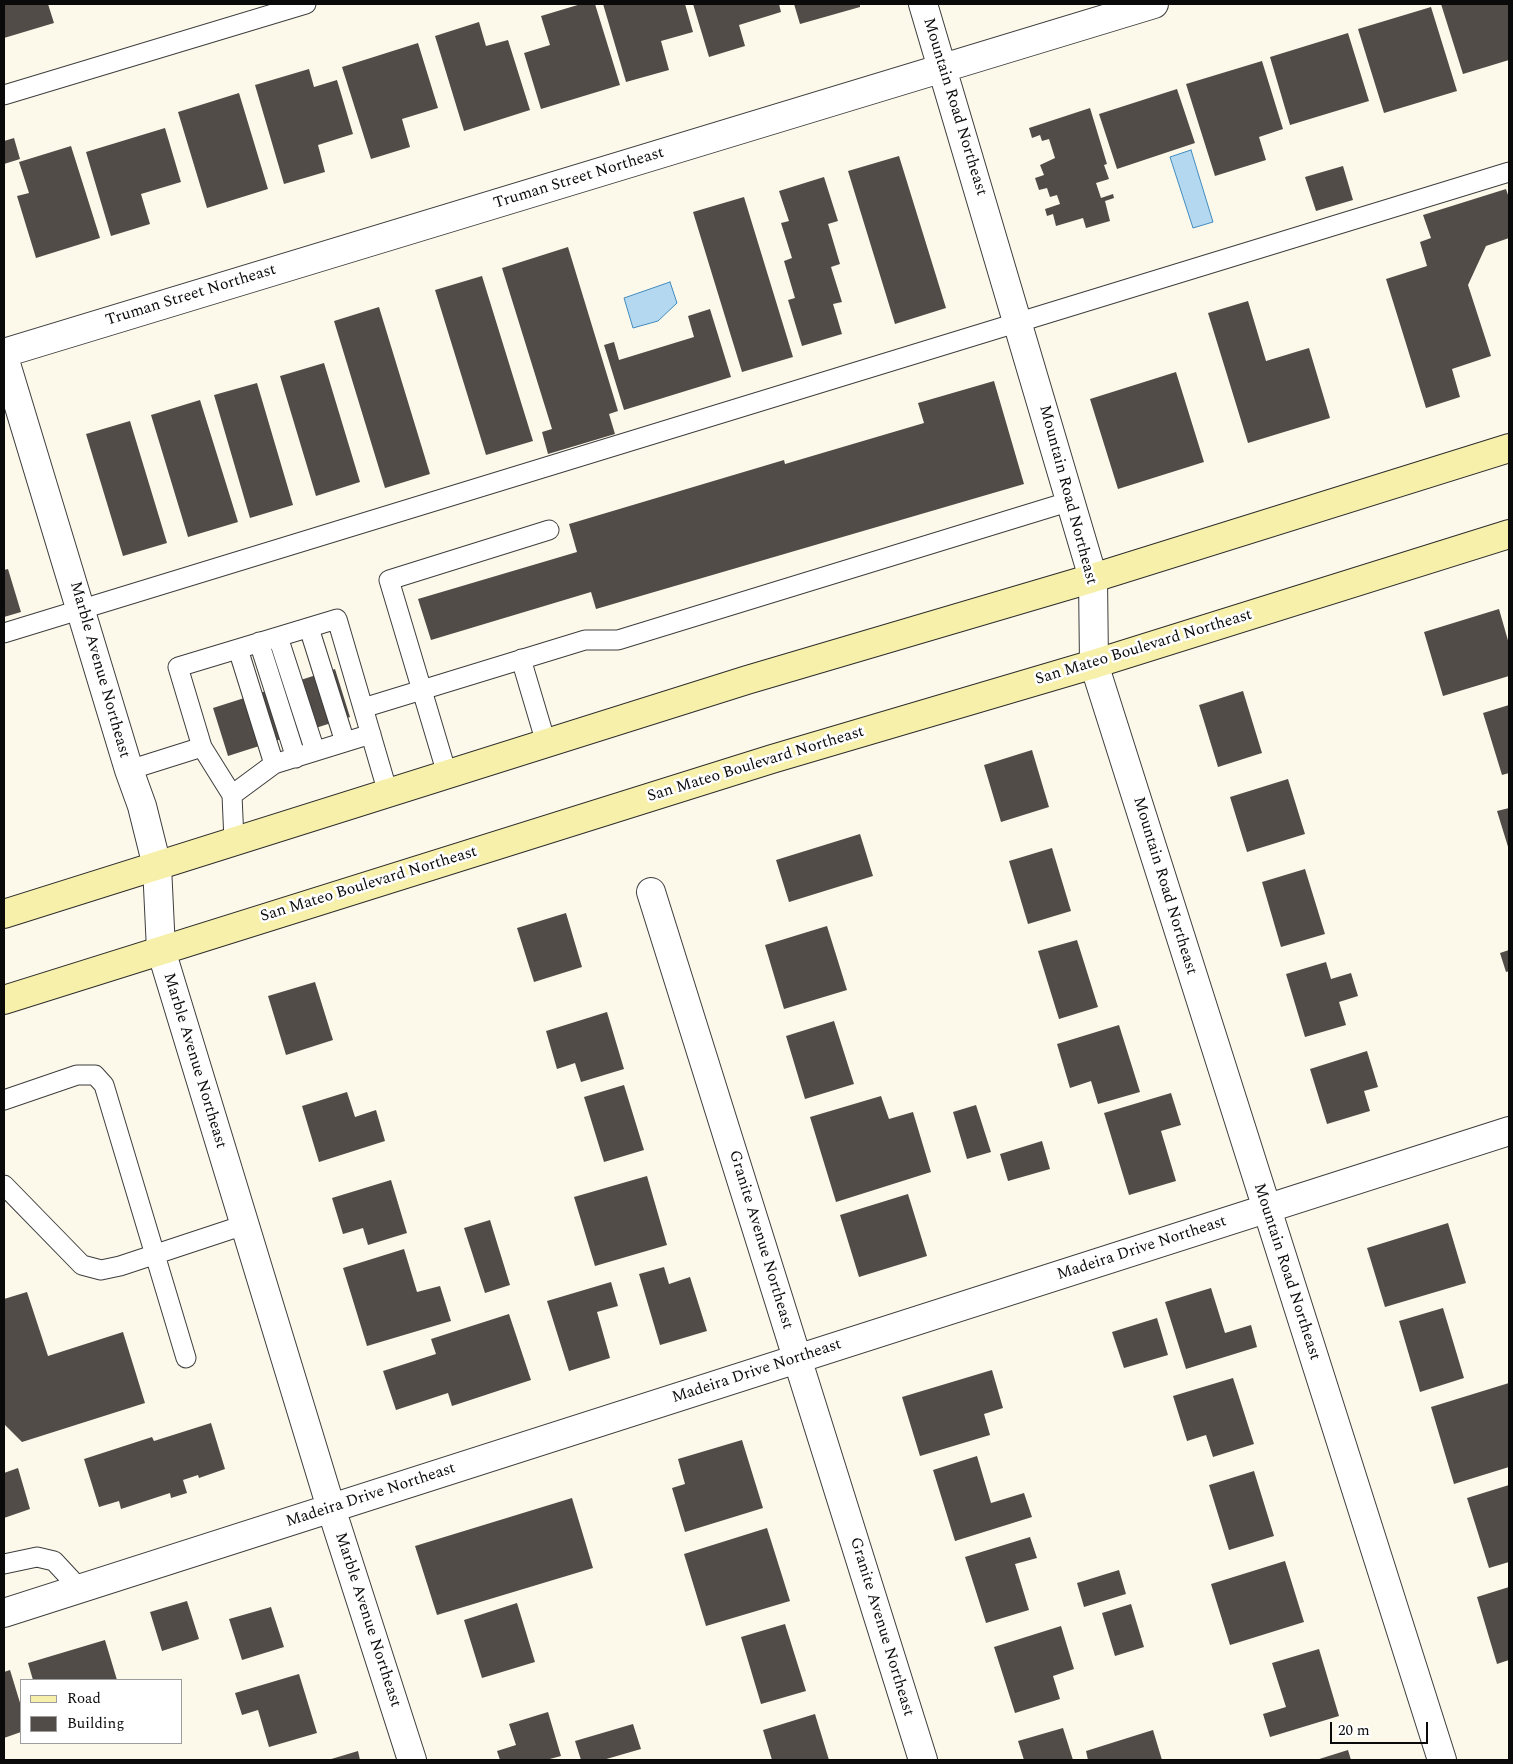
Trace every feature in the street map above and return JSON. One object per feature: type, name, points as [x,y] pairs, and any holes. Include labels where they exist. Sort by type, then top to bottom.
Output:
[{"type":"main road","points":[[4,914],[747,680],[1093,578],[1509,448]]},
{"type":"main road","name":"San Mateo Boulevard Northeast","points":[[4,1000],[772,759],[1094,664],[1509,534]]},
{"type":"street","name":"Mountain Road Northeast","points":[[923,4],[1093,578],[1094,664],[1442,1760]]},
{"type":"street","name":"Truman Street Northeast","points":[[4,355],[1154,4]]},
{"type":"street","name":"Marble Avenue Northeast","points":[[4,355],[129,770],[142,806],[157,866],[161,950],[331,1508],[412,1760]]},
{"type":"street","name":"Granite Avenue Northeast","points":[[651,892],[923,1760]]},
{"type":"street","name":"Madeira Drive Northeast","points":[[4,1613],[1509,1131]]},
{"type":"lane","points":[[4,95],[306,4]]},
{"type":"lane","points":[[4,633],[1509,172]]},
{"type":"lane","points":[[363,708],[585,640],[618,640],[1071,500]]},
{"type":"lane","points":[[447,774],[389,580],[548,530]]},
{"type":"lane","points":[[234,841],[232,795],[202,747],[178,667],[337,619],[388,793]]},
{"type":"lane","points":[[309,628],[345,742]]},
{"type":"lane","points":[[278,637],[315,751]]},
{"type":"lane","points":[[260,642],[296,758]]},
{"type":"lane","points":[[238,649],[274,764]]},
{"type":"lane","points":[[521,659],[546,743]]},
{"type":"lane","points":[[232,795],[274,764],[371,734]]},
{"type":"lane","points":[[129,770],[202,747]]},
{"type":"lane","points":[[4,1100],[77,1075],[95,1075],[104,1085],[186,1358]]},
{"type":"lane","points":[[4,1184],[82,1265],[101,1270],[154,1255],[244,1224]]},
{"type":"lane","points":[[4,1564],[37,1557],[54,1562],[80,1589]]},
{"type":"water","points":[[1191,150],[1213,222],[1193,228],[1170,157]]},
{"type":"water","points":[[670,282],[677,303],[658,321],[633,328],[624,298]]},
{"type":"building","points":[[4,4],[48,4],[54,23],[4,38]]},
{"type":"building","points":[[581,4],[595,4],[620,85],[541,109],[524,53],[550,45],[541,16]]},
{"type":"building","points":[[603,4],[685,4],[693,32],[661,41],[669,70],[626,82]]},
{"type":"building","points":[[693,4],[779,4],[781,12],[739,25],[745,46],[709,57]]},
{"type":"building","points":[[794,4],[860,4],[860,7],[800,24]]},
{"type":"building","points":[[1441,4],[1509,4],[1509,60],[1463,74]]},
{"type":"building","points":[[1431,7],[1457,91],[1384,113],[1358,29]]},
{"type":"building","points":[[479,22],[486,46],[508,40],[530,110],[464,131],[435,36]]},
{"type":"building","points":[[1348,33],[1369,101],[1290,125],[1270,57]]},
{"type":"building","points":[[418,43],[438,108],[402,119],[410,147],[371,159],[342,67]]},
{"type":"building","points":[[1262,61],[1283,129],[1259,137],[1266,160],[1215,176],[1186,84]]},
{"type":"building","points":[[309,69],[314,87],[337,80],[353,134],[318,145],[325,172],[284,184],[255,85]]},
{"type":"building","points":[[1177,89],[1195,143],[1117,169],[1099,114]]},
{"type":"building","points":[[239,93],[268,189],[207,208],[178,112]]},
{"type":"building","points":[[1090,108],[1107,164],[1104,165],[1109,179],[1096,183],[1101,198],[1113,194],[1114,198],[1105,201],[1110,221],[1086,228],[1083,218],[1056,226],[1053,214],[1047,216],[1045,209],[1060,204],[1057,195],[1050,197],[1047,188],[1039,190],[1035,178],[1044,175],[1040,165],[1055,158],[1049,139],[1042,141],[1040,135],[1032,138],[1029,128]]},
{"type":"building","points":[[165,128],[181,182],[141,194],[150,224],[111,236],[86,152]]},
{"type":"building","points":[[14,138],[20,159],[4,164],[4,141]]},
{"type":"building","points":[[71,146],[100,238],[36,258],[17,196],[29,193],[19,162]]},
{"type":"building","points":[[899,156],[946,308],[895,324],[848,171]]},
{"type":"building","points":[[1343,166],[1353,200],[1316,211],[1305,177]]},
{"type":"building","points":[[824,177],[838,221],[828,224],[840,264],[831,267],[842,302],[833,304],[842,334],[802,346],[788,300],[795,298],[784,261],[792,258],[781,223],[789,221],[779,191]]},
{"type":"building","points":[[1506,189],[1509,198],[1509,238],[1486,246],[1468,285],[1491,356],[1452,369],[1460,397],[1426,408],[1386,279],[1427,266],[1420,242],[1431,238],[1423,215]]},
{"type":"building","points":[[744,197],[793,357],[742,372],[693,212]]},
{"type":"building","points":[[568,247],[618,411],[609,414],[615,434],[548,454],[542,432],[552,429],[502,268]]},
{"type":"building","points":[[482,276],[533,441],[486,455],[435,290]]},
{"type":"building","points":[[1248,301],[1266,361],[1309,348],[1330,418],[1248,443],[1208,313]]},
{"type":"building","points":[[379,307],[430,474],[385,488],[334,321]]},
{"type":"building","points":[[710,309],[731,377],[624,410],[604,345],[614,342],[619,360],[694,337],[688,316]]},
{"type":"building","points":[[324,363],[360,482],[316,496],[280,376]]},
{"type":"building","points":[[1176,372],[1204,462],[1118,489],[1090,399]]},
{"type":"building","points":[[994,381],[1024,484],[596,609],[591,592],[431,640],[418,599],[577,552],[569,524],[784,460],[785,464],[924,423],[918,403]]},
{"type":"building","points":[[257,383],[293,505],[250,518],[214,395]]},
{"type":"building","points":[[200,400],[238,522],[188,537],[151,415]]},
{"type":"building","points":[[130,421],[167,543],[123,556],[86,434]]},
{"type":"building","points":[[8,569],[21,612],[4,617],[4,570]]},
{"type":"building","points":[[1499,609],[1509,644],[1509,676],[1443,696],[1424,632]]},
{"type":"building","points":[[335,669],[350,717],[228,756],[213,708]]},
{"type":"building","points":[[1243,691],[1262,753],[1218,767],[1199,705]]},
{"type":"building","points":[[1509,705],[1509,773],[1502,775],[1483,713]]},
{"type":"building","points":[[1032,750],[1049,807],[1001,822],[984,765]]},
{"type":"building","points":[[1288,779],[1305,834],[1247,852],[1230,797]]},
{"type":"building","points":[[1509,808],[1509,850],[1497,811]]},
{"type":"building","points":[[860,834],[873,876],[789,902],[776,860]]},
{"type":"building","points":[[1052,848],[1071,911],[1028,924],[1009,861]]},
{"type":"building","points":[[1305,869],[1325,934],[1281,947],[1262,882]]},
{"type":"building","points":[[566,913],[582,967],[534,982],[517,928]]},
{"type":"building","points":[[827,926],[847,990],[784,1009],[765,945]]},
{"type":"building","points":[[1077,940],[1098,1007],[1059,1019],[1038,951]]},
{"type":"building","points":[[1509,950],[1509,971],[1506,972],[1500,953]]},
{"type":"building","points":[[1326,962],[1331,979],[1351,973],[1358,996],[1339,1002],[1346,1025],[1305,1037],[1286,974]]},
{"type":"building","points":[[315,982],[333,1040],[286,1055],[268,996]]},
{"type":"building","points":[[607,1012],[624,1069],[581,1082],[575,1063],[557,1069],[546,1031]]},
{"type":"building","points":[[834,1021],[854,1084],[805,1099],[786,1036]]},
{"type":"building","points":[[1119,1025],[1140,1092],[1098,1104],[1091,1081],[1070,1088],[1057,1044]]},
{"type":"building","points":[[1367,1051],[1378,1087],[1364,1091],[1370,1111],[1327,1124],[1310,1069]]},
{"type":"building","points":[[624,1085],[644,1150],[604,1162],[584,1097]]},
{"type":"building","points":[[347,1092],[355,1117],[376,1110],[385,1141],[319,1162],[302,1106]]},
{"type":"building","points":[[1171,1093],[1181,1125],[1161,1131],[1176,1181],[1129,1195],[1104,1113]]},
{"type":"building","points":[[881,1096],[889,1119],[913,1112],[931,1172],[836,1202],[810,1117]]},
{"type":"building","points":[[976,1105],[991,1152],[967,1159],[953,1112]]},
{"type":"building","points":[[1042,1141],[1050,1169],[1008,1181],[1000,1154]]},
{"type":"building","points":[[647,1176],[667,1245],[595,1266],[574,1197]]},
{"type":"building","points":[[391,1180],[407,1233],[368,1245],[363,1228],[343,1234],[332,1198]]},
{"type":"building","points":[[908,1194],[927,1256],[859,1277],[840,1215]]},
{"type":"building","points":[[490,1220],[510,1285],[485,1293],[464,1228]]},
{"type":"building","points":[[1448,1223],[1466,1283],[1385,1307],[1367,1248]]},
{"type":"building","points":[[404,1249],[417,1292],[440,1286],[451,1321],[367,1346],[343,1268]]},
{"type":"building","points":[[664,1267],[669,1284],[690,1277],[707,1331],[660,1345],[639,1274]]},
{"type":"building","points":[[611,1282],[618,1306],[597,1312],[610,1358],[569,1371],[547,1301]]},
{"type":"building","points":[[1211,1288],[1225,1333],[1251,1325],[1257,1347],[1186,1369],[1165,1302]]},
{"type":"building","points":[[27,1292],[48,1356],[123,1332],[145,1403],[22,1442],[4,1424],[4,1299]]},
{"type":"building","points":[[1443,1308],[1464,1378],[1420,1392],[1399,1321]]},
{"type":"building","points":[[509,1314],[531,1380],[452,1406],[448,1393],[396,1410],[383,1371],[436,1354],[431,1339]]},
{"type":"building","points":[[1157,1318],[1168,1355],[1124,1368],[1112,1332]]},
{"type":"building","points":[[992,1370],[1003,1408],[984,1414],[990,1435],[920,1456],[902,1397]]},
{"type":"building","points":[[1233,1378],[1254,1444],[1213,1457],[1206,1435],[1187,1441],[1173,1396]]},
{"type":"building","points":[[1509,1383],[1509,1467],[1454,1484],[1431,1407]]},
{"type":"building","points":[[211,1423],[225,1469],[199,1478],[198,1475],[183,1480],[187,1493],[171,1498],[170,1493],[121,1509],[119,1501],[99,1507],[84,1459],[152,1437],[154,1441]]},
{"type":"building","points":[[742,1440],[763,1508],[685,1532],[672,1488],[685,1484],[678,1459]]},
{"type":"building","points":[[977,1456],[991,1503],[1024,1493],[1032,1517],[955,1541],[933,1470]]},
{"type":"building","points":[[18,1468],[30,1509],[4,1518],[4,1473]]},
{"type":"building","points":[[1254,1471],[1274,1536],[1229,1550],[1209,1485]]},
{"type":"building","points":[[1509,1485],[1509,1562],[1489,1568],[1467,1498]]},
{"type":"building","points":[[572,1498],[593,1568],[437,1615],[415,1546]]},
{"type":"building","points":[[767,1528],[790,1601],[706,1626],[684,1554]]},
{"type":"building","points":[[1030,1537],[1037,1558],[1015,1564],[1029,1610],[986,1623],[965,1557]]},
{"type":"building","points":[[1285,1561],[1304,1622],[1230,1645],[1211,1584]]},
{"type":"building","points":[[1119,1570],[1126,1594],[1084,1607],[1077,1583]]},
{"type":"building","points":[[1509,1587],[1509,1660],[1497,1664],[1477,1597]]},
{"type":"building","points":[[187,1601],[199,1639],[162,1651],[150,1612]]},
{"type":"building","points":[[517,1603],[535,1662],[482,1678],[464,1620]]},
{"type":"building","points":[[1131,1604],[1144,1647],[1115,1656],[1102,1613]]},
{"type":"building","points":[[271,1607],[284,1647],[242,1660],[229,1619]]},
{"type":"building","points":[[785,1624],[806,1691],[761,1704],[741,1637]]},
{"type":"building","points":[[1061,1626],[1074,1669],[1053,1676],[1060,1699],[1015,1713],[994,1647]]},
{"type":"building","points":[[105,1640],[117,1679],[33,1679],[28,1663]]},
{"type":"building","points":[[1319,1649],[1339,1716],[1270,1737],[1263,1714],[1286,1707],[1272,1663]]},
{"type":"building","points":[[10,1670],[20,1703],[20,1732],[4,1738],[4,1672]]},
{"type":"building","points":[[299,1674],[317,1733],[269,1747],[258,1710],[242,1715],[235,1693]]},
{"type":"building","points":[[548,1712],[561,1756],[546,1760],[500,1760],[497,1751],[516,1745],[509,1724]]},
{"type":"building","points":[[815,1714],[829,1760],[772,1760],[763,1730]]},
{"type":"building","points":[[633,1724],[641,1749],[603,1760],[581,1760],[575,1741]]},
{"type":"building","points":[[1063,1728],[1073,1760],[1024,1760],[1018,1741]]},
{"type":"building","points":[[1153,1730],[1162,1760],[1088,1760],[1086,1751]]},
{"type":"building","points":[[1348,1750],[1351,1760],[1316,1760]]},
{"type":"building","points":[[358,1751],[360,1760],[328,1760]]}]
